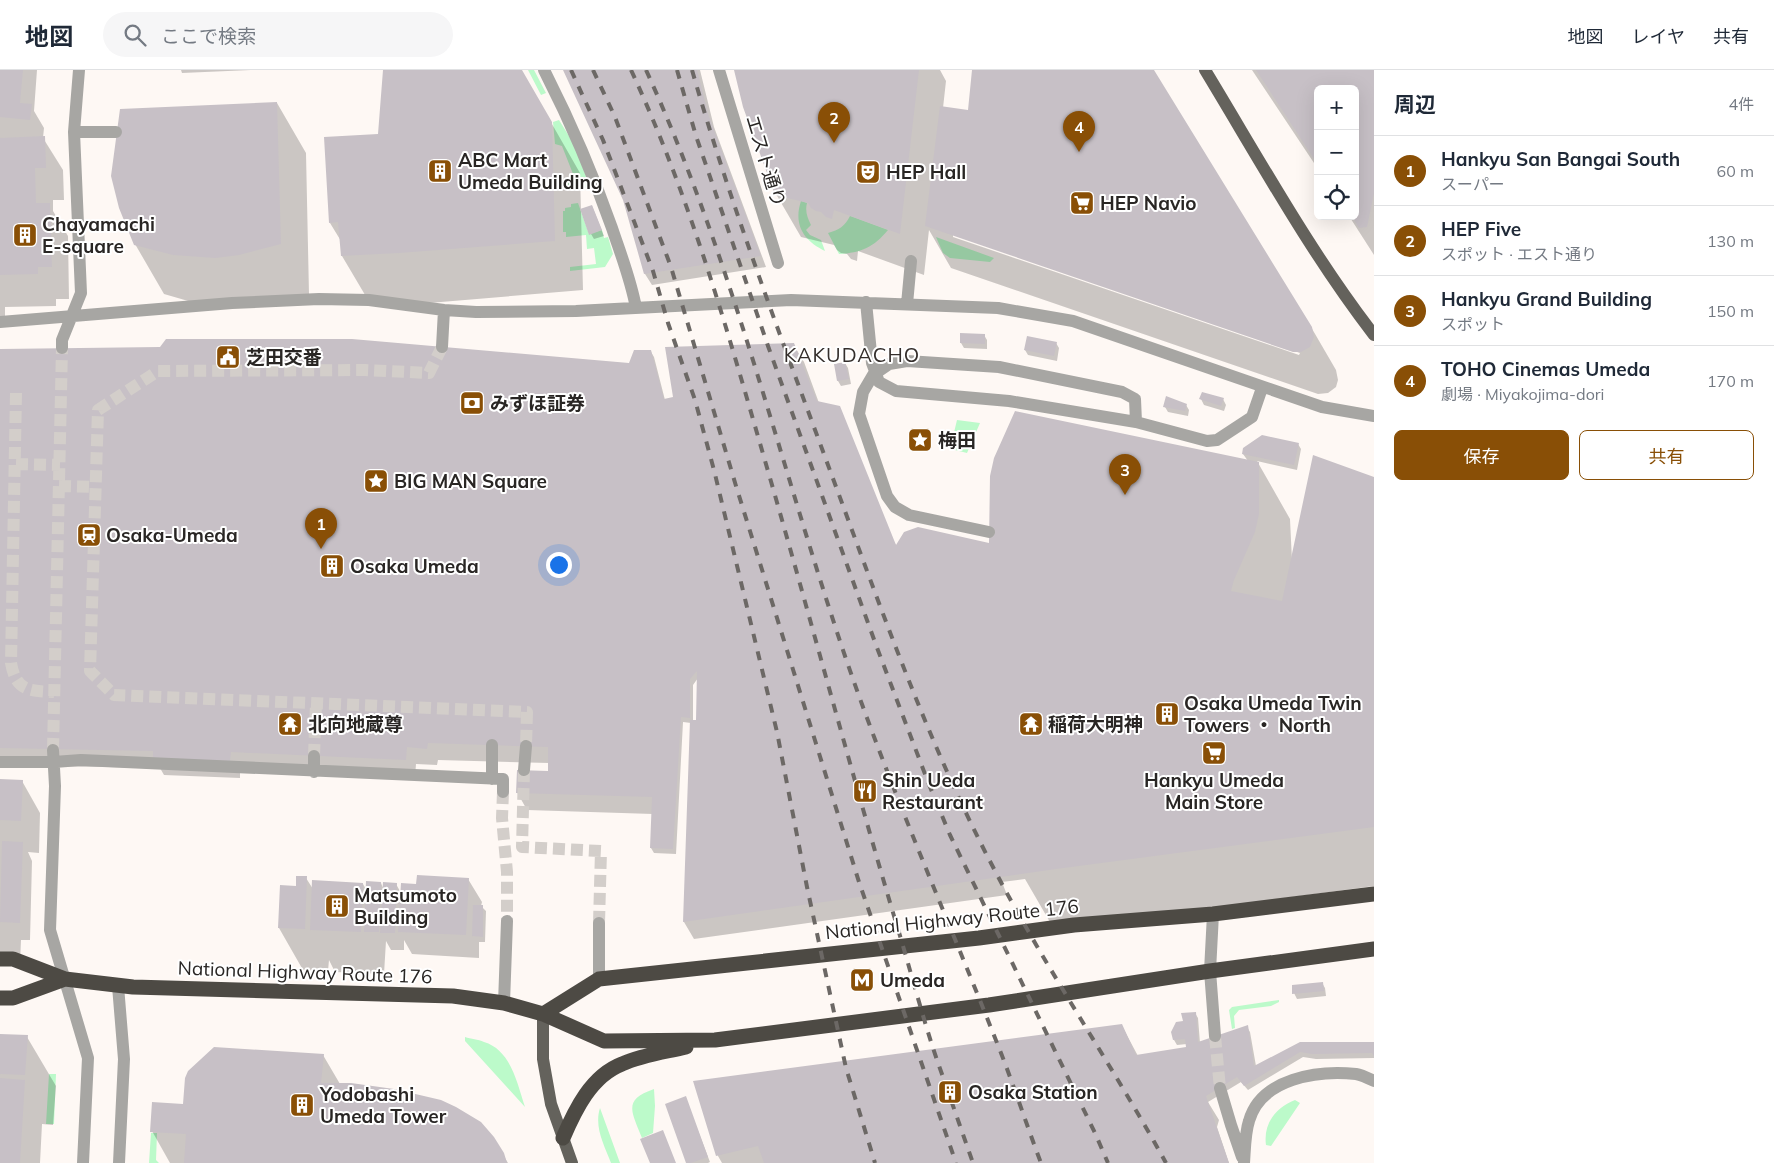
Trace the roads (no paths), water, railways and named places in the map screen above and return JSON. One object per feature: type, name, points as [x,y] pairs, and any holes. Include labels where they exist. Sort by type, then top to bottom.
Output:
[{"type":"highway","name":"National Highway Route 176","points":[[543,1014],[599,979],[979,938],[1074,925],[1213,914],[1374,894]]},
{"type":"highway","name":"National Highway Route 176","points":[[0,959],[13,959],[64,980],[118,986],[454,996],[504,1003],[543,1014],[604,1041],[715,1040],[989,1005],[1210,971],[1374,949]]},
{"type":"highway","name":"National Highway Route 176","points":[[0,998],[13,998],[64,980]]},
{"type":"highway","points":[[563,1138],[574,1111],[584,1096],[613,1069],[635,1059],[715,1040]]},
{"type":"main road","points":[[1204,70],[1321,261],[1374,335]]},
{"type":"main road","points":[[543,1014],[543,1059],[551,1104],[572,1163]]},
{"type":"street","points":[[62,348],[62,340],[81,294],[74,132],[79,70]]},
{"type":"street","points":[[544,70],[561,102],[600,194],[631,284],[636,308]]},
{"type":"street","name":"エスト通り","points":[[719,70],[778,262]]},
{"type":"street","points":[[74,132],[116,132]]},
{"type":"street","points":[[907,304],[911,261]]},
{"type":"street","points":[[0,322],[232,303],[319,299],[370,300],[444,310],[476,312],[636,308],[791,300],[998,308],[1073,321],[1322,408],[1374,416]]},
{"type":"street","points":[[866,302],[872,363],[879,382],[896,391],[1009,402],[1136,422],[1207,441],[1218,440],[1252,417],[1262,388]]},
{"type":"street","points":[[442,347],[444,310]]},
{"type":"street","points":[[989,532],[909,514],[895,507],[887,496],[859,414],[863,392],[873,375],[889,364],[907,361],[999,367],[1122,392],[1135,399],[1136,422]]},
{"type":"street","points":[[492,745],[492,779]]},
{"type":"street","points":[[524,770],[526,746]]},
{"type":"street","points":[[0,762],[53,756],[81,760],[314,772],[503,779],[503,792]]},
{"type":"street","points":[[53,756],[55,786],[50,930],[88,1058],[83,1163]]},
{"type":"street","points":[[314,756],[314,772]]},
{"type":"street","points":[[1213,914],[1210,971],[1215,1036]]},
{"type":"street","points":[[504,1003],[507,920]]},
{"type":"street","points":[[599,923],[599,979]]},
{"type":"street","points":[[118,986],[124,1059],[119,1163]]},
{"type":"street","points":[[1244,1163],[1249,1120],[1262,1097],[1285,1082],[1323,1074],[1358,1074],[1374,1081]]},
{"type":"street","points":[[1220,1088],[1244,1163]]},
{"type":"tunnel","points":[[442,347],[429,373],[365,370],[158,371],[98,410],[90,671],[114,695],[527,712],[526,746]]},
{"type":"tunnel","points":[[53,750],[62,348]]},
{"type":"tunnel","points":[[16,393],[11,663],[16,679],[25,688],[54,692]]},
{"type":"tunnel","points":[[16,464],[60,465]]},
{"type":"tunnel","points":[[59,486],[95,487]]},
{"type":"tunnel","points":[[314,756],[316,703]]},
{"type":"tunnel","points":[[524,770],[522,847],[601,851],[599,923]]},
{"type":"tunnel","points":[[503,792],[502,818],[507,872],[507,921]]},
{"type":"tunnel","points":[[1215,1036],[1220,1088]]},
{"type":"railway","points":[[571,70],[603,140],[653,271],[668,323],[695,400],[714,470],[777,732],[807,887],[846,1068],[875,1163]]},
{"type":"railway","points":[[593,70],[615,117],[671,267],[736,486],[859,882],[956,1163]]},
{"type":"railway","points":[[631,70],[673,170],[725,323],[920,1006],[973,1163]]},
{"type":"railway","points":[[646,70],[677,141],[704,213],[753,360],[821,583],[881,756],[1001,1053],[1041,1163]]},
{"type":"railway","points":[[677,70],[696,136],[768,346],[876,645],[928,782],[950,835],[1108,1163]]},
{"type":"railway","points":[[692,70],[724,175],[778,330],[889,630],[948,774],[1013,905],[1166,1163]]},
{"type":"place","name":"HEP Five","points":[[834,143]]},
{"type":"place","name":"TOHO Cinemas Umeda","points":[[1079,152]]},
{"type":"place","name":"ABC Mart Umeda Building","points":[[440,171]]},
{"type":"place","name":"HEP Hall","points":[[868,172]]},
{"type":"place","name":"HEP Navio","points":[[1082,203]]},
{"type":"place","name":"Chayamachi E-square","points":[[25,235]]},
{"type":"place","name":"芝田交番","points":[[228,357]]},
{"type":"place","name":"みずほ証券","points":[[472,403]]},
{"type":"place","name":"梅田","points":[[920,440]]},
{"type":"place","name":"BIG MAN Square","points":[[376,481]]},
{"type":"place","name":"Hankyu Grand Building","points":[[1125,495]]},
{"type":"place","name":"Osaka-Umeda","points":[[89,535]]},
{"type":"place","name":"Hankyu San Bangai South","points":[[321,549]]},
{"type":"place","name":"Osaka Umeda","points":[[332,566]]},
{"type":"place","name":"Osaka Umeda Twin Towers ・ North","points":[[1167,714]]},
{"type":"place","name":"北向地蔵尊","points":[[290,724]]},
{"type":"place","name":"稲荷大明神","points":[[1031,724]]},
{"type":"place","name":"Hankyu Umeda Main Store","points":[[1214,753]]},
{"type":"place","name":"Shin Ueda Restaurant","points":[[865,791]]},
{"type":"place","name":"Matsumoto Building","points":[[337,906]]},
{"type":"place","name":"Umeda","points":[[862,980]]},
{"type":"place","name":"Osaka Station","points":[[950,1092]]},
{"type":"place","name":"Yodobashi Umeda Tower","points":[[302,1105]]},
{"type":"district","name":"KAKUDACHO","points":[[852,355]]}]
